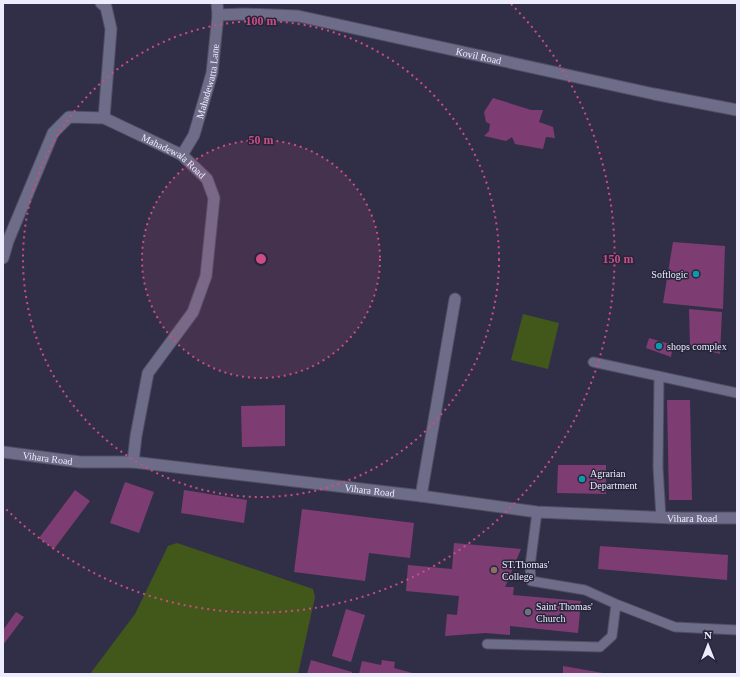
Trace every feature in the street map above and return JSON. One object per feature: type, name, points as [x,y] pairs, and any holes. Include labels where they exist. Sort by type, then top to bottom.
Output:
[{"type":"street","points":[[100,3],[106,7],[111,29],[104,118]]},
{"type":"street","name":"Mahadewatta Lane","points":[[182,155],[194,135],[212,73],[218,15],[217,3]]},
{"type":"street","name":"Kovil Road","points":[[218,15],[244,14],[298,16],[654,94],[737,110]]},
{"type":"street","name":"Mahadewala Road","points":[[3,258],[8,241],[53,133],[69,117],[104,118],[182,155],[207,179],[214,198],[206,276],[193,312],[148,373],[136,436],[133,462]]},
{"type":"street","points":[[421,496],[455,299]]},
{"type":"street","name":"Vihara Road","points":[[3,452],[80,462],[133,462],[421,496],[537,512],[661,518],[737,518]]},
{"type":"lane","points":[[593,362],[737,393]]},
{"type":"lane","points":[[659,376],[658,467],[661,518]]},
{"type":"lane","points":[[537,512],[530,566],[531,581],[585,590],[675,627],[737,630]]},
{"type":"lane","points":[[487,644],[600,647],[612,636],[616,604]]},
{"type":"green space","points":[[523,314],[559,323],[548,369],[511,360]]},
{"type":"green space","points":[[177,543],[313,589],[315,597],[298,674],[90,674],[135,614],[168,546]]},
{"type":"building","points":[[493,98],[531,110],[543,110],[539,122],[553,127],[555,138],[546,137],[543,149],[515,144],[512,137],[506,141],[484,136],[489,131],[490,124],[486,122],[484,112]]},
{"type":"building","name":"Softlogic","points":[[673,242],[725,246],[723,309],[663,303]]},
{"type":"building","points":[[689,309],[722,312],[720,354],[690,346]]},
{"type":"building","name":"shops complex","points":[[649,338],[673,345],[671,357],[646,348]]},
{"type":"building","points":[[667,400],[690,400],[692,500],[669,500]]},
{"type":"building","points":[[285,405],[285,446],[242,447],[241,406]]},
{"type":"building","name":"Agrarian Department","points":[[558,465],[606,465],[606,494],[557,493]]},
{"type":"building","points":[[125,482],[154,492],[139,533],[110,523]]},
{"type":"building","points":[[75,490],[90,501],[54,549],[39,538]]},
{"type":"building","points":[[184,490],[247,500],[244,523],[181,513]]},
{"type":"building","points":[[302,509],[414,523],[410,558],[369,553],[365,581],[294,572]]},
{"type":"building","points":[[454,543],[521,549],[505,587],[514,587],[513,595],[581,601],[578,633],[510,626],[510,635],[485,633],[445,636],[447,614],[457,615],[459,596],[406,591],[408,565],[452,569]]},
{"type":"building","points":[[600,546],[728,555],[727,580],[598,569]]},
{"type":"building","points":[[346,609],[365,615],[351,662],[332,656]]},
{"type":"building","points":[[16,612],[24,617],[3,645],[3,630]]},
{"type":"building","points":[[311,660],[352,672],[352,674],[307,674]]},
{"type":"building","points":[[382,660],[395,662],[394,668],[416,674],[359,674],[362,661],[381,665]]},
{"type":"building","points":[[563,666],[603,673],[603,674],[563,674]]},
{"type":"place","name":"Softlogic","points":[[696,274]]},
{"type":"place","name":"shops complex","points":[[659,346]]},
{"type":"place","name":"Agrarian Department","points":[[582,479]]},
{"type":"place","name":"ST.Thomas' College","points":[[494,570]]},
{"type":"place","name":"Saint Thomas' Church","points":[[528,612]]}]
